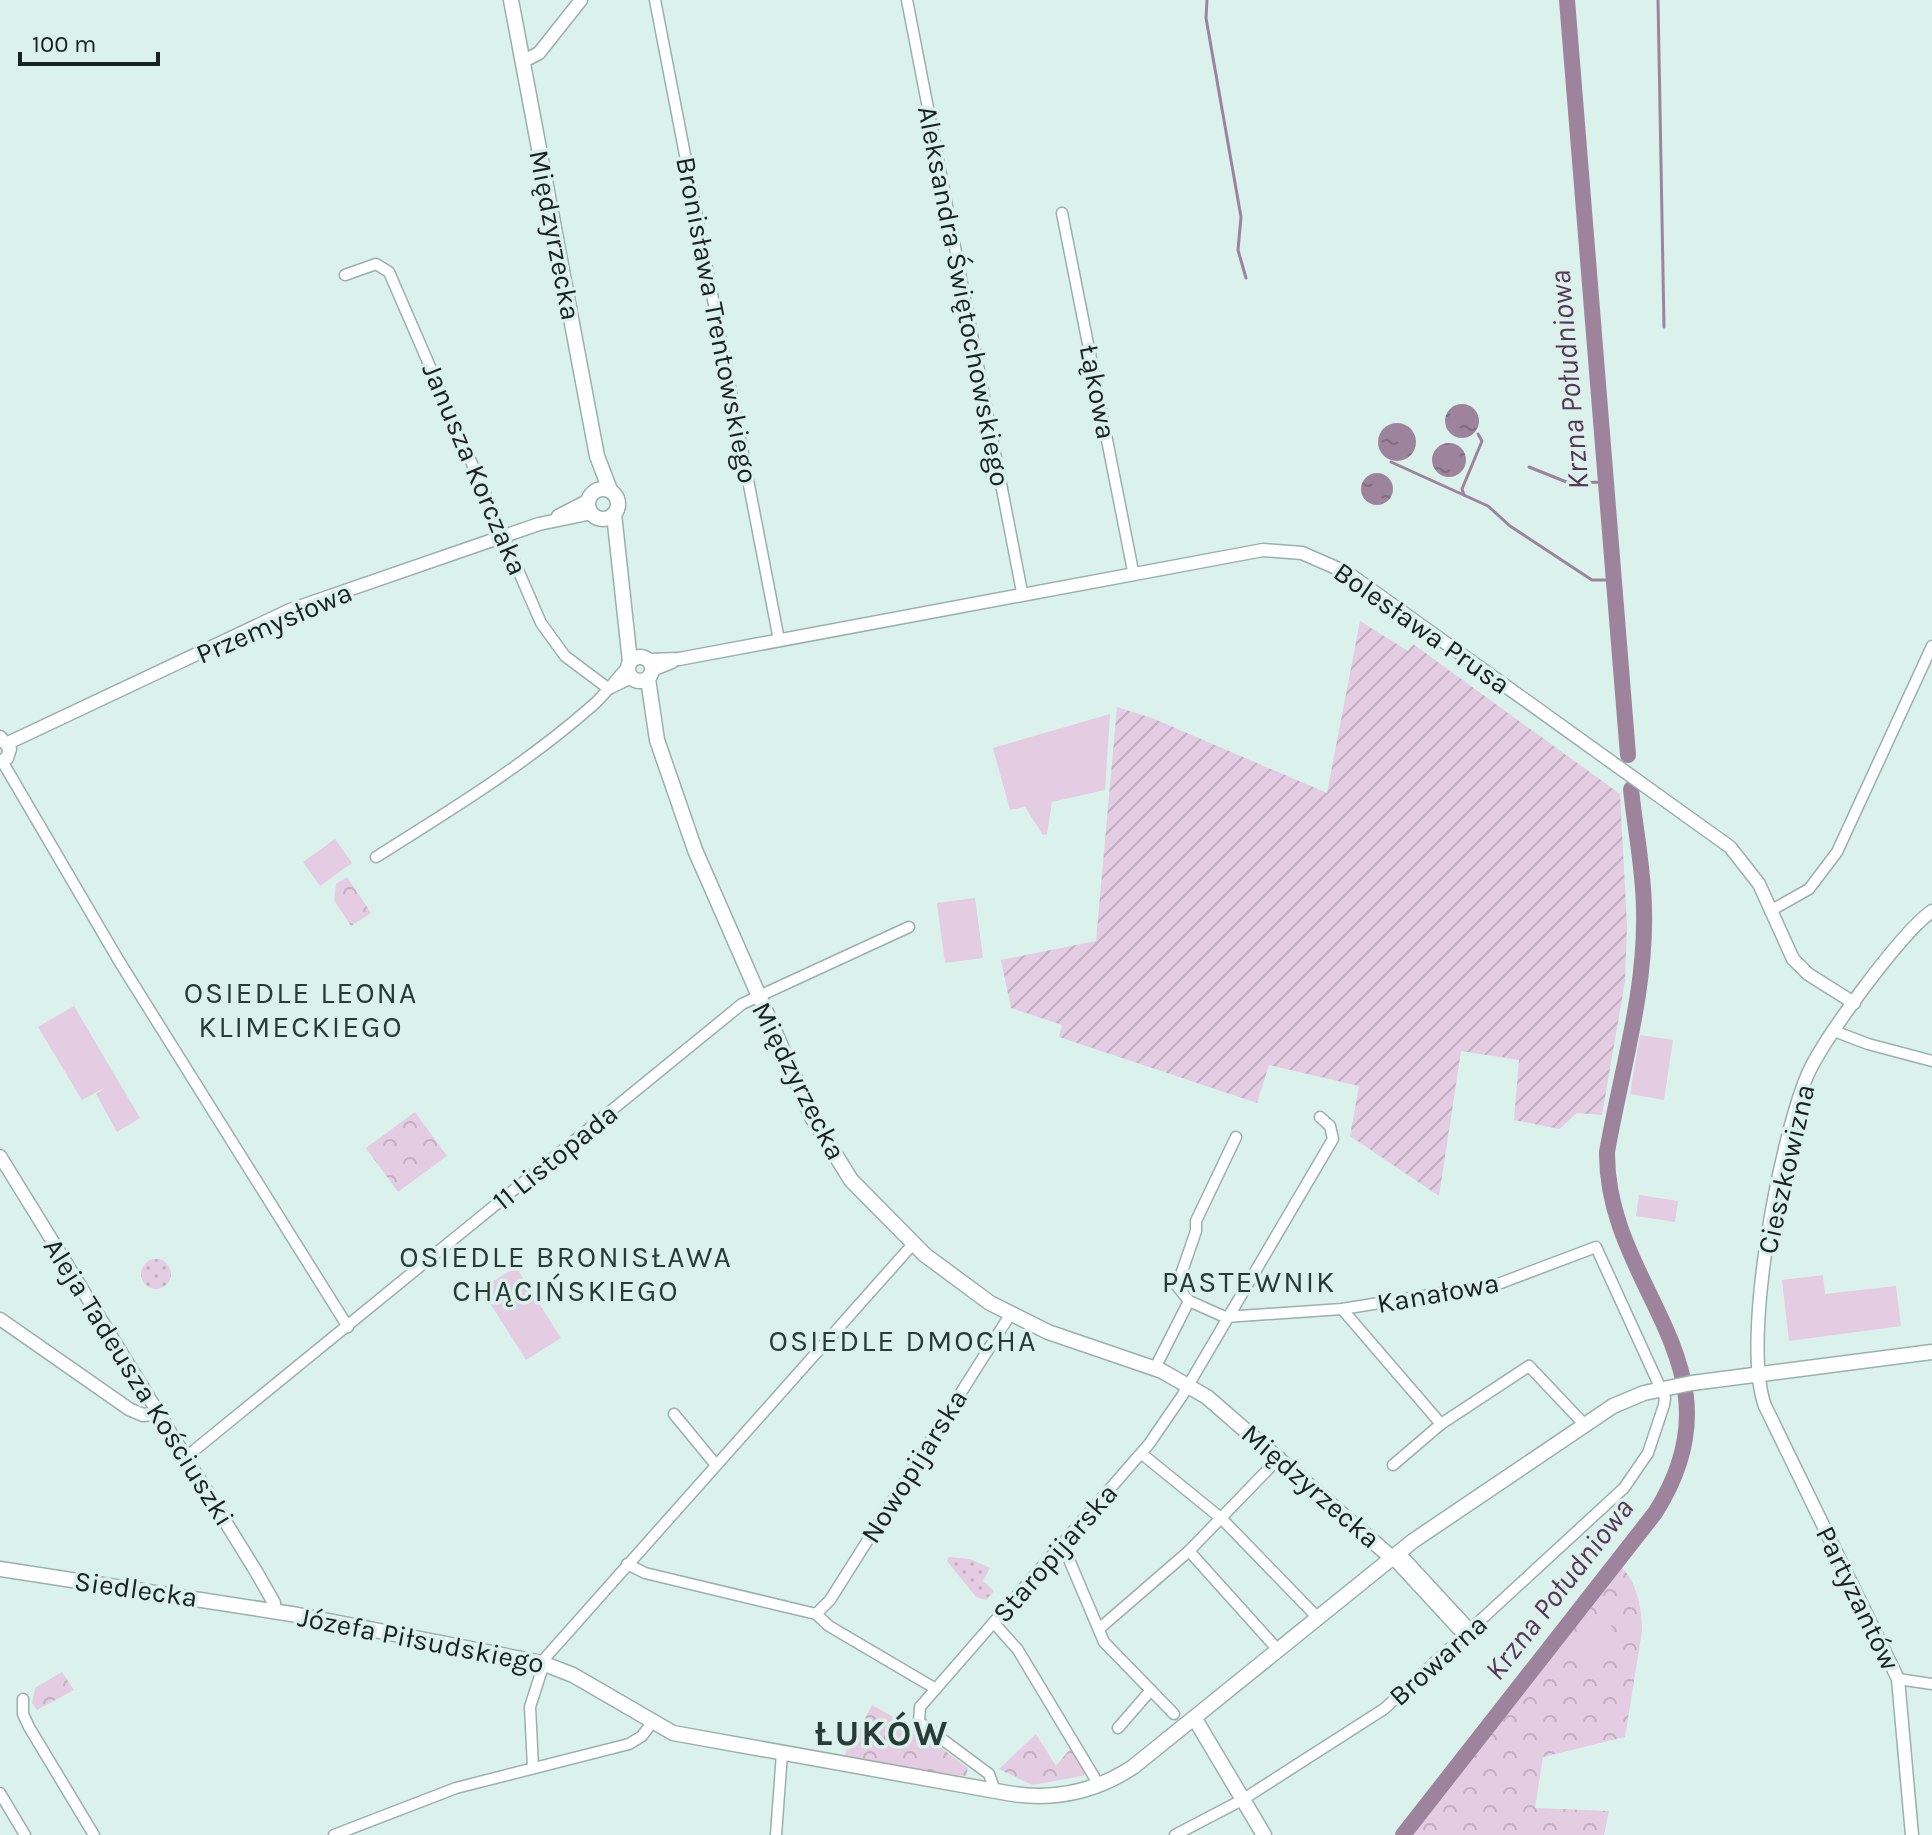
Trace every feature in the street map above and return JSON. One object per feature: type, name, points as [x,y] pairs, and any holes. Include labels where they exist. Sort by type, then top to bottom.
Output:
[{"type":"main road","name":"Międzyrzecka","points":[[511,0],[600,469],[601,504],[614,537],[628,619],[650,715],[682,818],[756,996],[828,1147],[864,1194],[913,1244],[955,1280],[1010,1315],[1063,1338],[1155,1368],[1188,1384],[1396,1555]]},
{"type":"main road","name":"Józefa Piłsudskiego","points":[[272,1611],[542,1663],[584,1681],[651,1724],[673,1733],[995,1791],[1050,1796],[1099,1785],[1133,1767],[1396,1555],[1583,1423],[1613,1406],[1692,1383],[1932,1352]]},
{"type":"main road","name":"Siedlecka","points":[[0,1569],[272,1611]]},
{"type":"main road","points":[[1195,1719],[1264,1835]]},
{"type":"street","points":[[522,62],[539,53],[581,0]]},
{"type":"street","name":"Bronisława Trentowskiego","points":[[655,0],[779,640]]},
{"type":"street","name":"Aleksandra Świętochowskiego","points":[[907,0],[1022,592]]},
{"type":"street","name":"Łąkowa","points":[[1062,213],[1133,571]]},
{"type":"street","name":"Janusza Korczaka","points":[[345,275],[376,264],[389,272],[502,537],[552,641],[565,656],[609,689]]},
{"type":"street","name":"Przemysłowa","points":[[4,740],[290,610],[601,504]]},
{"type":"street","name":"Bolesława Prusa","points":[[640,669],[1133,571],[1263,550],[1302,553],[1330,563],[1730,847],[1759,884],[1793,959],[1808,974],[1854,1003]]},
{"type":"street","points":[[1770,911],[1809,889],[1837,852],[1932,646]]},
{"type":"street","points":[[376,857],[461,806],[609,689],[640,669]]},
{"type":"street","points":[[4,740],[9,755],[1,762],[119,961],[348,1327]]},
{"type":"street","name":"Cieszkowizna","points":[[1757,1375],[1763,1260],[1806,1078],[1854,1003],[1914,926],[1932,911]]},
{"type":"street","name":"11 Listopada","points":[[186,1457],[756,996],[909,927]]},
{"type":"street","points":[[1834,1031],[1868,1044],[1932,1061]]},
{"type":"street","points":[[1188,1384],[1333,1139],[1330,1126],[1320,1117]]},
{"type":"street","points":[[1225,1317],[1189,1301],[1177,1286],[1196,1231],[1196,1221],[1236,1137]]},
{"type":"street","name":"Aleja Tadeusza Kościuszki","points":[[0,1156],[270,1595],[272,1611]]},
{"type":"street","points":[[533,1767],[530,1707],[542,1663],[913,1244]]},
{"type":"street","name":"Kanałowa","points":[[1225,1317],[1342,1309],[1498,1284],[1596,1247],[1667,1388]]},
{"type":"street","points":[[1155,1368],[1189,1301]]},
{"type":"street","points":[[1342,1309],[1441,1424]]},
{"type":"street","name":"Nowopijarska","points":[[816,1614],[830,1600],[1010,1315]]},
{"type":"street","points":[[0,1319],[129,1409],[143,1415],[159,1413]]},
{"type":"street","points":[[1393,1465],[1441,1424],[1529,1366],[1583,1423]]},
{"type":"street","name":"Partyzantów","points":[[1757,1375],[1762,1398],[1779,1437],[1898,1679],[1912,1835]]},
{"type":"street","name":"Staropijarska","points":[[995,1791],[989,1774],[917,1718],[920,1707],[1142,1454],[1188,1384]]},
{"type":"street","name":"Browarna","points":[[1175,1835],[1242,1800],[1364,1724],[1468,1633],[1634,1477],[1648,1453],[1667,1388]]},
{"type":"street","points":[[674,1414],[716,1465]]},
{"type":"street","points":[[1142,1454],[1222,1519],[1319,1619]]},
{"type":"street","points":[[1100,1628],[1189,1551],[1280,1457]]},
{"type":"street","points":[[1062,1543],[1107,1647],[1174,1714]]},
{"type":"street","points":[[1189,1551],[1279,1651]]},
{"type":"street","points":[[1396,1555],[1468,1633]]},
{"type":"street","points":[[627,1564],[645,1573],[816,1614],[829,1626],[936,1689]]},
{"type":"street","points":[[994,1623],[1018,1650],[1099,1785]]},
{"type":"street","points":[[1898,1679],[1932,1684]]},
{"type":"street","points":[[1118,1728],[1151,1690]]},
{"type":"street","points":[[23,1699],[23,1714],[29,1727],[92,1831],[77,1835]]},
{"type":"street","points":[[334,1835],[429,1797],[629,1744],[642,1736],[651,1724]]},
{"type":"street","points":[[776,1835],[782,1753]]},
{"type":"street","points":[[0,1793],[25,1835]]},
{"type":"green space","points":[[1360,621],[1408,651],[1413,644],[1620,794],[1627,926],[1625,981],[1602,1115],[1577,1113],[1559,1129],[1514,1120],[1519,1060],[1461,1051],[1439,1196],[1350,1136],[1359,1086],[1269,1065],[1257,1103],[1059,1037],[1062,1025],[1011,1008],[1001,960],[1096,941],[1117,707],[1152,718],[1327,793]]},
{"type":"green space","points":[[1110,714],[1105,790],[1052,802],[1047,834],[1043,835],[1025,807],[1010,810],[993,748]]},
{"type":"green space","points":[[335,839],[352,863],[320,886],[303,862]]},
{"type":"green space","points":[[347,877],[371,913],[351,926],[334,900],[336,884]]},
{"type":"green space","points":[[975,898],[983,958],[945,963],[937,903]]},
{"type":"green space","points":[[74,1006],[140,1118],[117,1132],[96,1094],[106,1087],[82,1100],[38,1027]]},
{"type":"green space","points":[[1640,1035],[1673,1040],[1664,1100],[1630,1094]]},
{"type":"green space","points":[[415,1112],[447,1156],[398,1192],[366,1148]]},
{"type":"green space","points":[[1639,1195],[1678,1201],[1675,1222],[1636,1216]]},
{"type":"green space","points":[[156,1259],[167,1263],[171,1274],[167,1285],[156,1289],[145,1285],[141,1274],[145,1263]]},
{"type":"green space","points":[[516,1267],[561,1338],[526,1360],[481,1289]]},
{"type":"green space","points":[[1823,1275],[1825,1294],[1896,1286],[1901,1326],[1789,1341],[1782,1280]]},
{"type":"green space","points":[[949,1557],[970,1559],[990,1568],[983,1581],[994,1591],[986,1600],[976,1597],[947,1561]]},
{"type":"green space","points":[[1620,1566],[1631,1579],[1637,1596],[1642,1631],[1625,1737],[1543,1757],[1535,1808],[1609,1811],[1604,1835],[1411,1835]]},
{"type":"green space","points":[[1590,1617],[1609,1622],[1616,1635],[1609,1655],[1592,1673],[1577,1664],[1577,1634]]},
{"type":"green space","points":[[62,1672],[74,1690],[37,1710],[32,1703],[35,1688]]},
{"type":"green space","points":[[872,1705],[920,1732],[968,1768],[966,1776],[920,1772],[845,1755],[852,1731],[858,1732]]},
{"type":"green space","points":[[1036,1734],[1056,1766],[1070,1749],[1085,1772],[1083,1776],[1032,1785],[999,1769]]},
{"type":"water","points":[[1462,404],[1474,409],[1479,421],[1474,433],[1462,438],[1450,433],[1445,421],[1450,409]]},
{"type":"water","points":[[1397,423],[1410,429],[1416,442],[1410,455],[1397,461],[1384,455],[1378,442],[1384,429]]},
{"type":"water","points":[[1449,443],[1461,448],[1466,460],[1461,472],[1449,477],[1437,472],[1432,460],[1437,448]]},
{"type":"water","points":[[1377,473],[1388,478],[1393,489],[1388,500],[1377,505],[1366,500],[1361,489],[1366,478]]},
{"type":"waterway","points":[[1207,0],[1206,18],[1241,217],[1238,250],[1246,278]]},
{"type":"waterway","name":"Krzna Południowa","points":[[1567,0],[1628,755]]},
{"type":"waterway","points":[[1658,0],[1664,327]]},
{"type":"waterway","points":[[1464,495],[1462,489],[1482,441],[1478,434]]},
{"type":"waterway","points":[[1391,462],[1488,506],[1510,526],[1592,580],[1612,580]]},
{"type":"waterway","points":[[1529,467],[1569,483],[1605,482]]},
{"type":"waterway","name":"Krzna Południowa","points":[[1403,1835],[1655,1513],[1680,1461],[1687,1414],[1681,1371],[1666,1329],[1627,1246],[1613,1201],[1607,1152],[1632,1032],[1644,941],[1643,881],[1631,789]]},
{"type":"district","name":"OSIEDLE LEONA KLIMECKIEGO","points":[[301,1010]]},
{"type":"district","name":"OSIEDLE BRONISŁAWA CHĄCIŃSKIEGO","points":[[566,1274]]},
{"type":"district","name":"PASTEWNIK","points":[[1249,1282]]},
{"type":"district","name":"OSIEDLE DMOCHA","points":[[903,1341]]},
{"type":"district","name":"ŁUKÓW","points":[[882,1733]]}]
